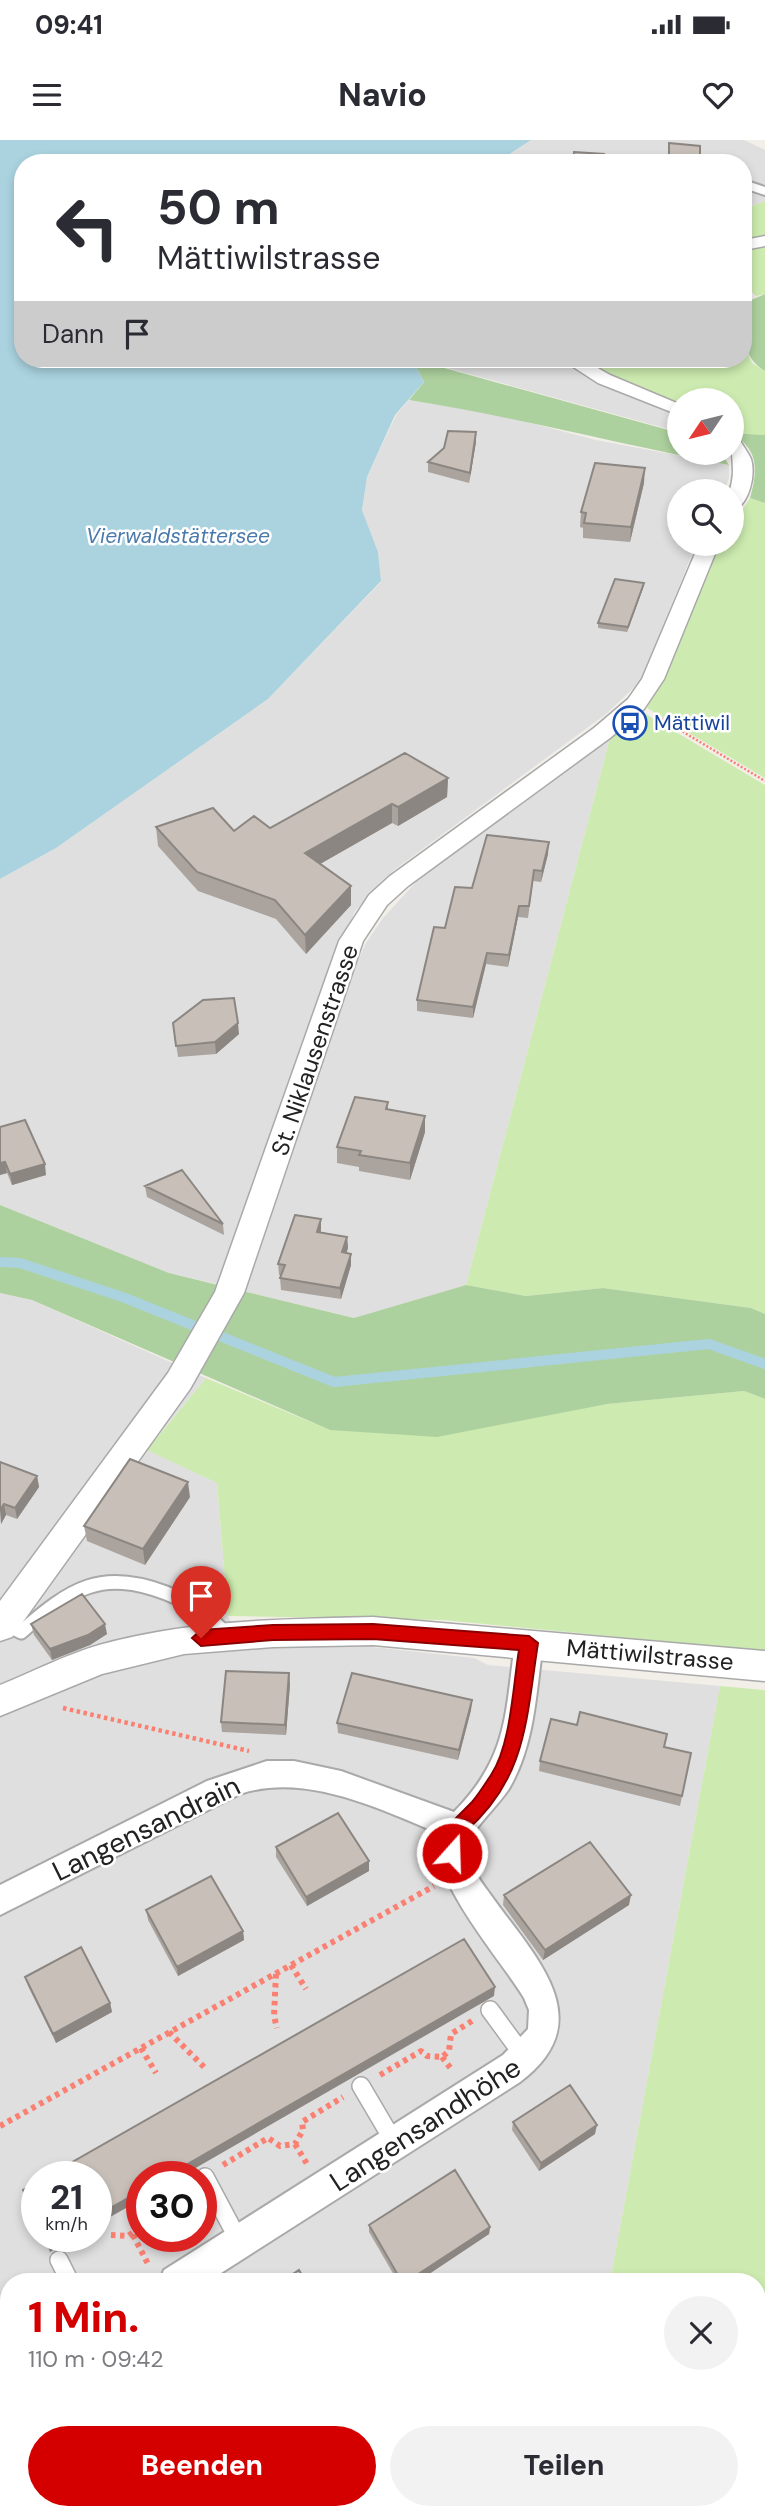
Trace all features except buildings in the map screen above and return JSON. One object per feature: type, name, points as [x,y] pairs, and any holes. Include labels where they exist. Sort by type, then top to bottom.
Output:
[{"type":"street","points":[[585,368],[604,379],[667,405]]},
{"type":"street","name":"St. Niklausenstrasse","points":[[1,1625],[178,1381],[229,1293],[351,941],[378,900],[437,850],[602,733],[636,704],[653,679],[703,556]]},
{"type":"street","name":"Mättiwilstrasse","points":[[0,1701],[98,1660],[184,1640],[227,1636],[373,1631],[765,1666]]},
{"type":"street","points":[[456,1827],[480,1807],[501,1777],[512,1746],[529,1643]]},
{"type":"street","name":"Langensandrain","points":[[0,1901],[245,1778],[276,1773],[317,1779],[401,1804],[456,1827]]},
{"type":"street","name":"Langensandhöhe","points":[[173,2273],[240,2242],[396,2145],[525,2059],[539,2041],[546,2025],[539,1993],[461,1879],[452,1853],[456,1827]]},
{"type":"lane","points":[[1,1625],[21,1632],[54,1604],[93,1583],[115,1578],[142,1583],[196,1606],[210,1614],[227,1636]]},
{"type":"lane","points":[[490,2010],[525,2059]]},
{"type":"lane","points":[[361,2086],[396,2145]]},
{"type":"lane","points":[[217,2199],[240,2242]]},
{"type":"lane","points":[[59,2260],[66,2273]]},
{"type":"path","points":[[636,704],[765,781]]},
{"type":"path","points":[[52,1707],[257,1752]]},
{"type":"path","points":[[0,2126],[441,1882]]},
{"type":"path","points":[[291,1965],[306,1989]]},
{"type":"path","points":[[276,1974],[274,2016],[277,2028]]},
{"type":"path","points":[[169,2032],[206,2069]]},
{"type":"path","points":[[142,2048],[156,2073]]},
{"type":"path","points":[[295,2144],[313,2175]]},
{"type":"path","points":[[146,2252],[161,2273]]},
{"type":"shaded area","points":[[531,140],[744,140],[765,150],[765,201],[752,206],[752,154],[510,154]]},
{"type":"shaded area","points":[[448,368],[576,368],[595,381],[667,409],[667,429]]},
{"type":"shaded area","points":[[409,400],[497,414],[596,440],[667,453],[667,466],[729,466],[729,478],[667,479],[667,556],[691,556],[641,681],[606,714],[394,870],[355,911],[337,953],[225,1286],[169,1273],[0,1205],[0,879],[56,848],[268,699],[381,582],[378,552],[362,510],[367,477],[396,415]]},
{"type":"shaded area","points":[[610,738],[466,1285],[355,1318],[243,1291],[289,1165],[349,979],[366,943],[383,918],[416,882]]},
{"type":"shaded area","points":[[0,1293],[32,1300],[206,1378],[147,1449],[217,1483],[228,1616],[242,1648],[344,1644],[474,1658],[488,1665],[720,1686],[612,2273],[0,2273]]},
{"type":"green space","points":[[765,201],[765,238],[752,240],[752,206]]},
{"type":"green space","points":[[765,244],[765,294],[756,296],[752,292],[752,246]]},
{"type":"green space","points":[[765,294],[765,371],[752,358],[752,300]]},
{"type":"green space","points":[[752,363],[765,371],[765,435],[744,434],[744,388],[667,388],[667,400],[597,368],[752,368]]},
{"type":"green space","points":[[417,368],[444,368],[667,430],[667,453],[490,415],[409,400],[424,382]]},
{"type":"green space","points":[[744,434],[765,435],[765,503],[750,498],[755,469],[752,454],[744,444]]},
{"type":"green space","points":[[750,498],[765,503],[765,778],[647,708],[666,667],[698,583],[712,556],[744,556],[744,507]]},
{"type":"green space","points":[[644,713],[765,785],[765,1314],[751,1308],[603,1288],[526,1296],[466,1285],[610,738],[632,725]]},
{"type":"green space","points":[[0,1205],[169,1273],[354,1318],[466,1285],[526,1296],[603,1288],[751,1308],[765,1314],[765,1399],[744,1391],[607,1404],[437,1437],[330,1430],[32,1300],[0,1293]]},
{"type":"green space","points":[[206,1378],[330,1430],[744,1391],[765,1399],[765,1651],[443,1620],[228,1616],[217,1483],[147,1450]]},
{"type":"green space","points":[[720,1686],[765,1690],[765,2273],[612,2273]]},
{"type":"water","name":"Vierwaldstättersee","points":[[0,140],[531,140],[510,154],[14,154],[14,368],[417,368],[424,382],[395,415],[367,477],[362,510],[378,552],[381,581],[268,699],[56,848],[0,879]]},
{"type":"waterway","points":[[0,1262],[20,1263],[125,1298],[334,1382],[709,1344],[765,1364]]},
{"type":"place","name":"Mättiwil","points":[[630,723]]},
{"type":"route","points":[[201,1638],[373,1631],[529,1643],[512,1746],[501,1777],[480,1807],[456,1827],[452,1853]]}]
